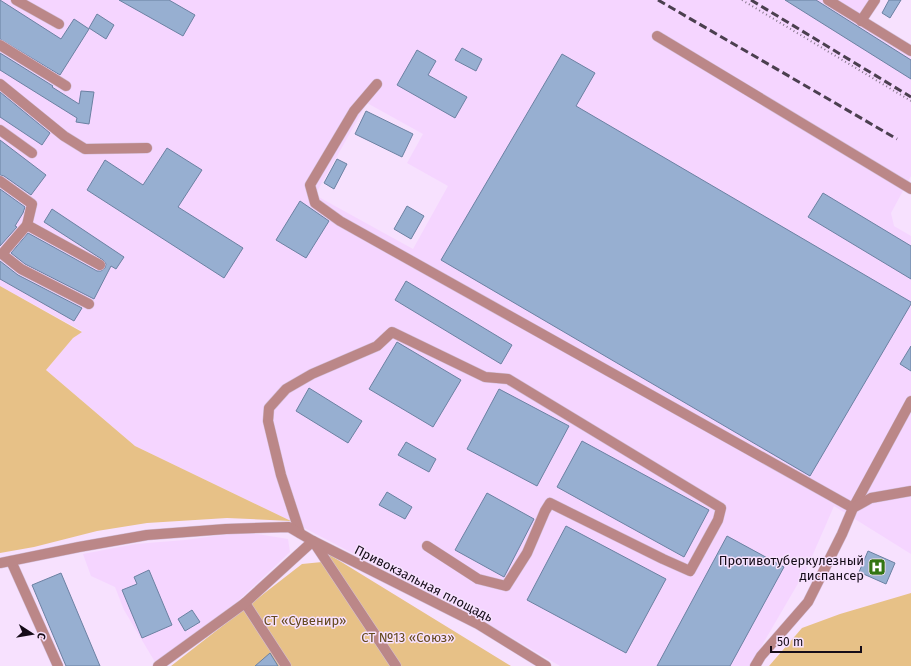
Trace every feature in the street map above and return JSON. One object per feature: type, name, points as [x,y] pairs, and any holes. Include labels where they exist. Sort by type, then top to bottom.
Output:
[{"type":"street","points":[[16,0],[59,24]]},
{"type":"street","points":[[828,0],[911,51]]},
{"type":"street","points":[[862,21],[875,0]]},
{"type":"street","points":[[657,36],[911,189]]},
{"type":"street","points":[[0,45],[66,86]]},
{"type":"street","points":[[0,84],[64,136],[85,149],[147,148]]},
{"type":"street","points":[[377,84],[354,111],[310,185],[315,202],[340,221],[851,512]]},
{"type":"street","points":[[0,130],[32,153]]},
{"type":"street","points":[[0,180],[32,204],[26,225],[1,254],[20,269],[89,304]]},
{"type":"street","points":[[26,225],[100,265]]},
{"type":"street","points":[[300,534],[281,475],[268,421],[269,408],[286,389],[312,374],[377,346],[392,332],[485,377],[508,379],[722,508],[718,520],[690,571],[550,503],[527,553],[506,586],[478,579],[427,546]]},
{"type":"street","points":[[755,666],[761,656],[808,602],[842,534],[851,512],[911,401]]},
{"type":"street","points":[[851,512],[871,498],[911,491]]},
{"type":"street","name":"Привокзальная площадь","points":[[11,561],[146,535],[226,529],[289,527],[313,541],[478,624],[546,666]]},
{"type":"street","points":[[158,666],[245,603],[313,541],[396,666]]},
{"type":"street","points":[[0,563],[11,561],[58,666]]},
{"type":"street","points":[[245,603],[286,666]]},
{"type":"path","points":[[742,0],[911,101]]},
{"type":"shaded area","points":[[0,0],[875,0],[862,21],[911,51],[911,176],[891,213],[894,226],[911,236],[911,554],[834,506],[807,568],[750,666],[560,666],[495,628],[291,521],[135,446],[46,370],[73,338],[82,331],[0,286]],"holes":[[[367,103],[423,134],[407,163],[448,186],[413,249],[315,195]]]},
{"type":"shaded area","points":[[244,532],[288,539],[290,552],[238,601],[155,662],[124,610],[115,587],[91,576],[83,554],[135,544],[185,540]]},
{"type":"green space","points":[[0,286],[82,332],[73,338],[46,370],[135,446],[291,521],[227,518],[147,523],[97,531],[34,547],[0,553]]},
{"type":"green space","name":"СТ «Сувенир»","points":[[330,555],[511,666],[171,666],[302,564],[322,562]]},
{"type":"green space","points":[[911,593],[911,666],[769,666],[802,628],[840,614]]},
{"type":"building","points":[[0,0],[61,39],[74,19],[89,29],[60,75],[0,39]]},
{"type":"building","points":[[119,0],[169,0],[195,15],[183,36]]},
{"type":"building","points":[[785,0],[816,0],[911,60],[911,79]]},
{"type":"building","points":[[889,0],[901,0],[890,18],[882,13]]},
{"type":"building","points":[[97,14],[114,25],[106,39],[89,28]]},
{"type":"building","points":[[462,48],[482,59],[476,71],[455,60]]},
{"type":"building","points":[[417,50],[436,61],[428,75],[467,97],[455,118],[397,85]]},
{"type":"building","points":[[0,53],[79,104],[81,91],[94,92],[89,124],[76,122],[77,118],[0,70]]},
{"type":"building","points":[[562,54],[595,73],[576,106],[911,302],[810,476],[441,260]]},
{"type":"building","points":[[0,92],[50,133],[42,145],[0,117]]},
{"type":"building","points":[[366,111],[413,134],[402,157],[355,134]]},
{"type":"building","points":[[0,140],[46,175],[31,195],[4,176],[0,175]]},
{"type":"building","points":[[167,148],[202,170],[178,207],[243,248],[224,278],[87,190],[105,160],[143,185]]},
{"type":"building","points":[[337,159],[347,164],[334,189],[324,183]]},
{"type":"building","points":[[0,189],[25,207],[15,226],[17,227],[0,246]]},
{"type":"building","points":[[823,193],[911,246],[911,279],[808,217]]},
{"type":"building","points":[[300,201],[329,221],[306,258],[276,240]]},
{"type":"building","points":[[407,206],[424,216],[411,239],[394,229]]},
{"type":"building","points":[[52,209],[124,257],[116,269],[111,266],[94,299],[25,264],[11,253],[28,233],[97,271],[101,271],[105,268],[106,264],[103,260],[44,222]]},
{"type":"building","points":[[0,261],[18,275],[82,308],[74,321],[0,279]]},
{"type":"building","points":[[406,281],[512,345],[501,364],[395,300]]},
{"type":"building","points":[[397,342],[461,380],[433,427],[369,389]]},
{"type":"building","points":[[911,346],[911,371],[900,364]]},
{"type":"building","points":[[309,388],[362,421],[348,443],[296,411]]},
{"type":"building","points":[[499,389],[569,426],[537,486],[467,449]]},
{"type":"building","points":[[582,441],[709,510],[684,557],[557,487]]},
{"type":"building","points":[[406,442],[436,459],[429,472],[398,455]]},
{"type":"building","points":[[387,492],[412,507],[405,519],[379,505]]},
{"type":"building","points":[[487,493],[534,519],[504,577],[455,550]]},
{"type":"building","points":[[566,526],[666,579],[626,653],[527,600]]},
{"type":"building","points":[[727,536],[784,567],[730,666],[657,666]]},
{"type":"building","name":"Противотуберкулезный диспансер","points":[[868,551],[895,563],[886,584],[859,572]]},
{"type":"building","points":[[149,570],[172,625],[142,638],[122,590],[137,584],[134,577]]},
{"type":"building","points":[[61,573],[100,666],[66,666],[32,585]]},
{"type":"building","points":[[192,610],[200,622],[185,631],[178,619]]},
{"type":"building","points":[[270,653],[278,666],[255,666]]},
{"type":"railway","points":[[658,0],[897,139]]},
{"type":"railway","points":[[751,0],[911,97]]},
{"type":"place","name":"Противотуберкулезный диспансер","points":[[877,567]]},
{"type":"park label","name":"СТ №13 «Союз»","points":[[408,637]]}]
